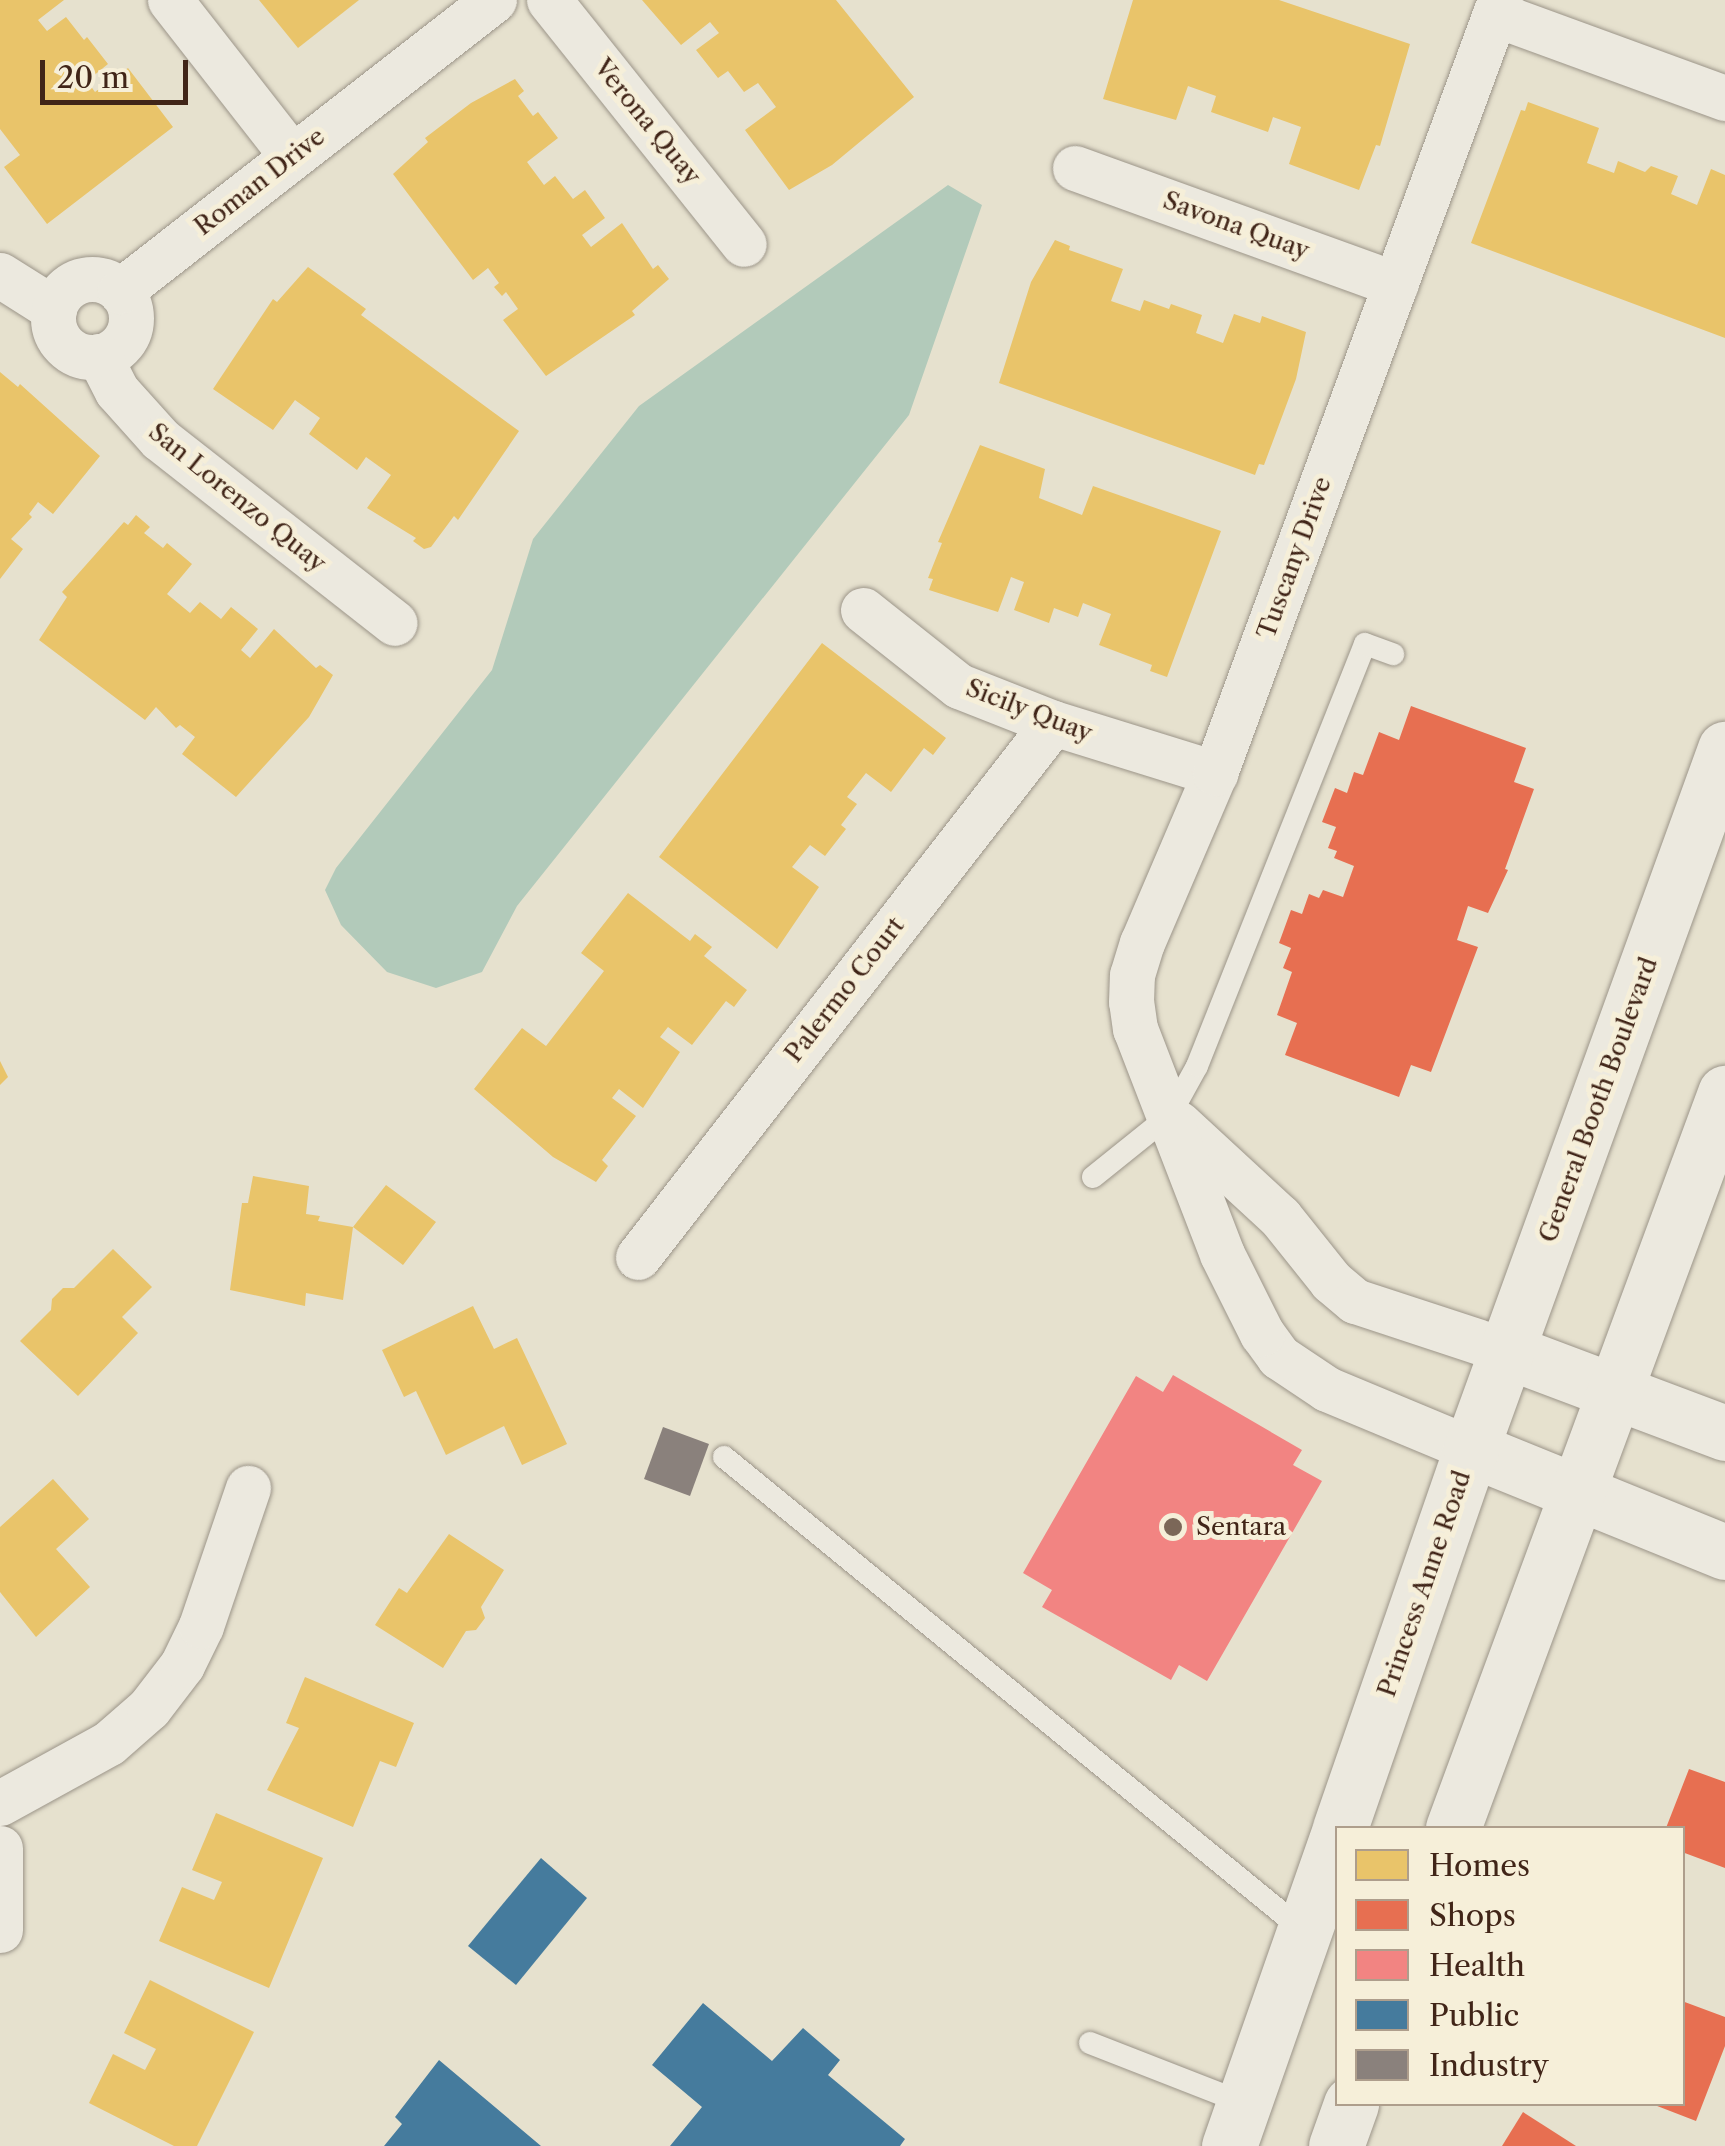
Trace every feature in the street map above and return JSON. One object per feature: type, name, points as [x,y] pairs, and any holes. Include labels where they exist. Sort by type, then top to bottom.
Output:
[{"type":"main road","name":"General Booth Boulevard","points":[[1472,1449],[1725,749]]},
{"type":"main road","points":[[1454,1826],[1725,1093]]},
{"type":"main road","points":[[1507,1351],[1725,1433]]},
{"type":"main road","name":"Princess Anne Road","points":[[1341,1826],[1472,1449],[1725,1552]]},
{"type":"main road","name":"Princess Anne Road","points":[[1237,2124],[1335,1843]]},
{"type":"main road","points":[[1336,2146],[1350,2106]]},
{"type":"street","points":[[170,0],[292,156]]},
{"type":"street","name":"Roman Drive","points":[[120,291],[494,0]]},
{"type":"street","name":"Verona Quay","points":[[549,0],[744,244]]},
{"type":"street","points":[[1498,7],[1725,98]]},
{"type":"street","name":"Tuscany Drive","points":[[1472,1449],[1327,1389],[1279,1358],[1262,1334],[1222,1254],[1135,1029],[1132,975],[1215,774],[1498,7]]},
{"type":"street","name":"Savona Quay","points":[[1076,168],[1396,284]]},
{"type":"street","points":[[0,275],[54,309]]},
{"type":"street","points":[[88,279],[120,291],[130,324],[119,346],[86,357],[63,345],[53,322],[54,309],[66,288],[88,279]]},
{"type":"street","name":"San Lorenzo Quay","points":[[98,356],[117,391],[160,438],[395,624]]},
{"type":"street","name":"Sicily Quay","points":[[862,610],[958,686],[1053,723],[1215,774]]},
{"type":"street","name":"Palermo Court","points":[[638,1258],[1053,723]]},
{"type":"street","name":"Tuscany Drive","points":[[1170,1115],[1280,1218],[1330,1281],[1355,1301],[1396,1318],[1507,1351]]},
{"type":"street","points":[[0,1803],[109,1743],[150,1708],[182,1665],[201,1626],[248,1488]]},
{"type":"street","points":[[0,1848],[0,1930]]},
{"type":"lane","points":[[1093,1177],[1170,1115],[1197,1066],[1364,644],[1393,654]]},
{"type":"lane","points":[[724,1457],[1304,1931]]},
{"type":"lane","points":[[1090,2043],[1237,2124]]},
{"type":"shaded area","points":[[948,185],[982,205],[909,415],[517,906],[482,972],[436,988],[387,972],[341,925],[325,890],[336,868],[492,670],[533,539],[639,406]]},
{"type":"building: Homes","points":[[0,0],[64,0],[38,20],[47,31],[66,17],[84,40],[87,37],[108,64],[87,81],[95,92],[128,68],[173,127],[47,224],[4,167],[20,155],[0,129]]},
{"type":"building: Homes","points":[[259,0],[359,0],[298,48]]},
{"type":"building: Homes","points":[[642,0],[836,0],[914,97],[832,165],[789,190],[745,130],[776,107],[758,83],[744,92],[728,71],[718,78],[696,50],[719,33],[710,22],[681,45]]},
{"type":"building: Homes","points":[[1133,0],[1279,0],[1410,44],[1380,146],[1376,145],[1359,190],[1289,164],[1301,127],[1273,117],[1268,132],[1211,112],[1216,96],[1188,86],[1176,120],[1103,99]]},
{"type":"building: Homes","points":[[515,79],[524,91],[518,96],[533,116],[538,112],[558,138],[527,162],[544,185],[555,176],[573,199],[585,190],[605,218],[582,235],[591,247],[622,223],[653,269],[658,265],[669,279],[632,311],[635,315],[546,376],[503,320],[518,309],[506,292],[502,296],[494,287],[499,283],[488,268],[473,280],[393,174],[428,142],[425,138],[471,103]]},
{"type":"building: Homes","points":[[1528,102],[1599,128],[1587,163],[1614,173],[1618,161],[1645,172],[1651,166],[1678,176],[1671,194],[1697,205],[1711,169],[1725,175],[1725,338],[1471,243],[1521,110],[1525,111]]},
{"type":"building: Homes","points":[[1055,240],[1070,246],[1069,250],[1123,269],[1111,301],[1140,311],[1144,300],[1169,309],[1171,304],[1202,315],[1196,333],[1223,343],[1234,314],[1260,323],[1262,316],[1306,332],[1296,379],[1264,465],[1259,464],[1255,475],[999,383],[1031,282]]},
{"type":"building: Homes","points":[[308,267],[366,309],[361,315],[519,431],[458,520],[454,516],[431,547],[424,549],[413,541],[416,538],[367,508],[391,475],[366,457],[357,470],[309,434],[320,418],[295,400],[273,430],[213,389],[273,299],[277,302]]},
{"type":"building: Homes","points":[[0,372],[18,387],[20,384],[100,456],[53,514],[38,502],[29,514],[32,517],[11,539],[23,549],[0,579]]},
{"type":"building: Homes","points":[[980,445],[1045,469],[1039,498],[1082,515],[1093,486],[1221,531],[1167,677],[1150,671],[1152,665],[1099,645],[1111,614],[1083,603],[1078,617],[1054,608],[1049,623],[1014,610],[1024,582],[1011,577],[998,612],[929,590],[933,579],[928,578],[942,543],[938,542]]},
{"type":"building: Homes","points":[[136,515],[150,527],[144,533],[163,548],[167,543],[192,564],[167,594],[190,613],[200,602],[221,619],[231,607],[258,629],[241,650],[250,658],[274,629],[316,668],[320,665],[333,675],[309,717],[236,797],[182,754],[195,737],[180,725],[176,728],[156,707],[145,720],[39,640],[67,597],[62,592],[124,522],[128,525]]},
{"type":"building: Homes","points":[[822,643],[946,738],[933,755],[924,748],[891,792],[866,773],[847,797],[857,804],[841,825],[846,829],[825,856],[810,845],[792,867],[819,887],[777,949],[659,857]]},
{"type":"building: Homes","points":[[628,893],[690,941],[695,934],[712,947],[704,956],[747,990],[734,1007],[726,1001],[692,1045],[668,1027],[660,1037],[680,1052],[643,1108],[619,1089],[612,1098],[636,1116],[602,1160],[608,1166],[596,1182],[553,1157],[474,1089],[522,1028],[546,1046],[604,971],[581,953]]},
{"type":"building: Homes","points":[[0,1061],[8,1077],[0,1085]]},
{"type":"building: Homes","points":[[253,1176],[309,1186],[306,1214],[320,1216],[318,1221],[353,1227],[343,1300],[306,1293],[305,1306],[230,1290],[242,1203],[248,1203]]},
{"type":"building: Homes","points":[[386,1185],[436,1222],[403,1265],[353,1227]]},
{"type":"building: Homes","points":[[113,1249],[152,1287],[122,1317],[138,1333],[78,1396],[20,1341],[51,1310],[52,1299],[63,1288],[74,1288]]},
{"type":"building: Homes","points":[[473,1306],[494,1349],[517,1338],[567,1444],[522,1465],[504,1426],[446,1455],[416,1391],[404,1397],[382,1350]]},
{"type":"building: Homes","points":[[53,1479],[89,1519],[56,1549],[90,1587],[36,1637],[0,1592],[0,1527]]},
{"type":"building: Homes","points":[[449,1534],[504,1570],[481,1607],[485,1618],[476,1630],[466,1631],[443,1668],[375,1625],[399,1588],[407,1593]]},
{"type":"building: Homes","points":[[305,1677],[414,1723],[396,1767],[380,1761],[353,1827],[267,1790],[299,1728],[286,1723]]},
{"type":"building: Homes","points":[[216,1813],[323,1858],[269,1988],[159,1941],[182,1887],[214,1900],[222,1882],[192,1870]]},
{"type":"building: Homes","points":[[150,1980],[254,2032],[197,2146],[174,2146],[89,2103],[113,2054],[145,2070],[156,2049],[124,2033]]},
{"type":"building: Shops","points":[[1411,706],[1526,748],[1514,782],[1534,789],[1505,869],[1508,870],[1488,913],[1468,906],[1457,940],[1478,947],[1431,1072],[1411,1065],[1399,1097],[1285,1055],[1297,1023],[1277,1015],[1292,972],[1283,968],[1291,948],[1279,943],[1291,910],[1302,914],[1309,894],[1319,898],[1323,890],[1343,897],[1354,866],[1334,858],[1337,851],[1328,848],[1336,827],[1322,822],[1335,788],[1347,793],[1354,772],[1363,775],[1379,732],[1399,740]]},
{"type":"building: Shops","points":[[1689,1769],[1725,1782],[1725,1868],[1685,1853],[1685,1826],[1667,1826]]},
{"type":"building: Shops","points":[[1685,2002],[1725,2017],[1725,2046],[1696,2121],[1657,2106],[1685,2106]]},
{"type":"building: Shops","points":[[1523,2112],[1576,2146],[1502,2146]]},
{"type":"building: Health","name":"Sentara","points":[[1173,1375],[1302,1450],[1293,1465],[1322,1481],[1207,1681],[1179,1665],[1171,1680],[1042,1607],[1052,1590],[1023,1573],[1136,1376],[1163,1392]]},
{"type":"building: Public","points":[[541,1858],[587,1898],[516,1985],[468,1946]]},
{"type":"building: Public","points":[[703,2003],[772,2061],[803,2028],[840,2060],[828,2075],[905,2139],[900,2146],[670,2146],[702,2107],[652,2065]]},
{"type":"building: Public","points":[[439,2060],[541,2146],[384,2146],[402,2124],[395,2117]]},
{"type":"building: Industry","points":[[663,1427],[709,1444],[690,1496],[644,1479]]},
{"type":"place","name":"Sentara","points":[[1173,1527]]}]
